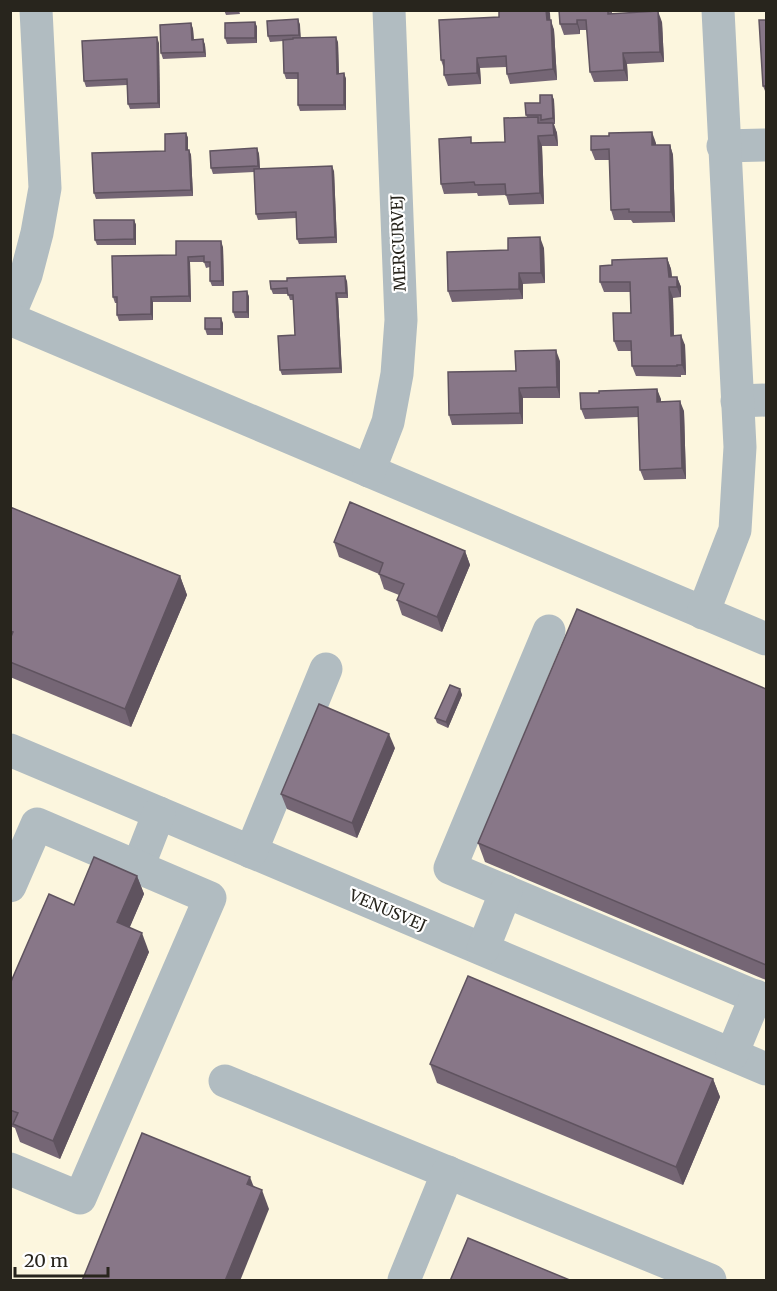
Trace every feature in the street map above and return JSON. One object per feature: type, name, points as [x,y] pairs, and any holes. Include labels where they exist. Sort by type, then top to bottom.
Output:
[{"type":"street","points":[[10,312],[26,275],[45,188],[36,10]]},
{"type":"street","name":"MERCURVEJ","points":[[369,471],[388,422],[397,374],[401,320],[390,10]]},
{"type":"street","points":[[703,613],[735,530],[740,447],[752,401],[723,146],[718,10]]},
{"type":"street","points":[[723,146],[766,145]]},
{"type":"street","points":[[10,319],[766,639]]},
{"type":"street","points":[[549,632],[450,868],[761,998],[732,1054]]},
{"type":"street","points":[[251,852],[326,669]]},
{"type":"street","name":"VENUSVEJ","points":[[10,750],[766,1069]]},
{"type":"street","points":[[138,867],[159,813]]},
{"type":"street","points":[[10,886],[37,824],[210,898],[80,1198],[10,1168]]},
{"type":"street","points":[[483,949],[506,891]]},
{"type":"street","points":[[225,1081],[710,1281]]},
{"type":"street","points":[[404,1281],[448,1172]]},
{"type":"building","points":[[499,10],[546,10],[547,20],[551,20],[553,69],[507,74],[506,56],[477,58],[477,73],[444,75],[439,20],[499,17]]},
{"type":"building","points":[[559,10],[608,10],[608,14],[658,11],[660,52],[623,53],[624,70],[590,72],[586,20],[577,20],[577,24],[560,24]]},
{"type":"building","points":[[298,19],[299,35],[268,36],[267,21]]},
{"type":"building","points":[[759,20],[766,20],[766,86],[763,86]]},
{"type":"building","points":[[255,22],[255,38],[225,38],[225,23]]},
{"type":"building","points":[[191,23],[192,40],[203,39],[204,52],[161,53],[160,25]]},
{"type":"building","points":[[157,37],[158,103],[128,104],[127,79],[84,81],[82,41]]},
{"type":"building","points":[[336,37],[337,74],[344,73],[344,105],[298,105],[298,73],[284,73],[283,40]]},
{"type":"building","points":[[540,95],[552,95],[553,118],[541,120],[541,115],[526,115],[525,103],[540,103]]},
{"type":"building","points":[[538,117],[538,123],[553,123],[554,135],[538,136],[540,193],[506,195],[505,184],[475,185],[474,182],[441,184],[439,139],[471,137],[471,143],[505,142],[504,118]]},
{"type":"building","points":[[652,132],[652,145],[670,145],[671,212],[611,210],[609,149],[591,150],[591,136],[609,136],[609,133]]},
{"type":"building","points":[[186,133],[191,190],[94,193],[92,153],[165,151],[165,134]]},
{"type":"building","points":[[257,148],[258,166],[211,168],[210,151]]},
{"type":"building","points":[[332,166],[335,237],[297,239],[296,212],[256,214],[254,169]]},
{"type":"building","points":[[94,220],[134,220],[134,239],[95,240]]},
{"type":"building","points":[[540,237],[541,273],[519,273],[519,289],[448,291],[447,252],[508,250],[508,238]]},
{"type":"building","points":[[176,241],[221,241],[222,281],[210,281],[210,262],[204,262],[204,256],[188,257],[189,296],[151,297],[151,314],[117,315],[117,297],[113,297],[112,256],[176,255]]},
{"type":"building","points":[[667,258],[669,277],[677,277],[677,287],[669,287],[671,336],[681,335],[682,365],[632,366],[631,341],[614,341],[613,313],[631,313],[630,282],[600,282],[600,266],[612,265],[612,260]]},
{"type":"building","points":[[345,276],[346,293],[336,293],[340,368],[280,370],[278,336],[295,335],[293,295],[288,295],[287,288],[271,289],[270,281],[287,281],[287,278]]},
{"type":"building","points":[[247,291],[247,312],[233,312],[233,292]]},
{"type":"building","points":[[205,318],[221,318],[221,329],[205,329]]},
{"type":"building","points":[[556,350],[557,387],[519,388],[520,413],[449,415],[448,372],[516,371],[515,351]]},
{"type":"building","points":[[657,389],[657,402],[680,401],[682,468],[640,470],[638,407],[581,409],[580,393]]},
{"type":"building","points":[[350,502],[465,551],[437,617],[397,600],[404,584],[379,574],[383,563],[334,542]]},
{"type":"building","points":[[10,507],[180,576],[125,709],[10,662],[10,639],[13,632],[10,631]]},
{"type":"building","points":[[577,609],[766,689],[766,965],[478,843]]},
{"type":"building","points":[[450,685],[460,689],[446,722],[435,718]]},
{"type":"building","points":[[319,704],[389,734],[352,823],[281,794]]},
{"type":"building","points":[[94,857],[137,876],[117,922],[142,933],[53,1141],[13,1124],[18,1113],[10,1110],[10,984],[49,894],[74,905]]},
{"type":"building","points":[[468,976],[713,1079],[676,1167],[430,1064]]},
{"type":"building","points":[[142,1133],[250,1177],[247,1184],[262,1190],[225,1281],[82,1281]]},
{"type":"building","points":[[468,1238],[572,1281],[450,1281]]}]
